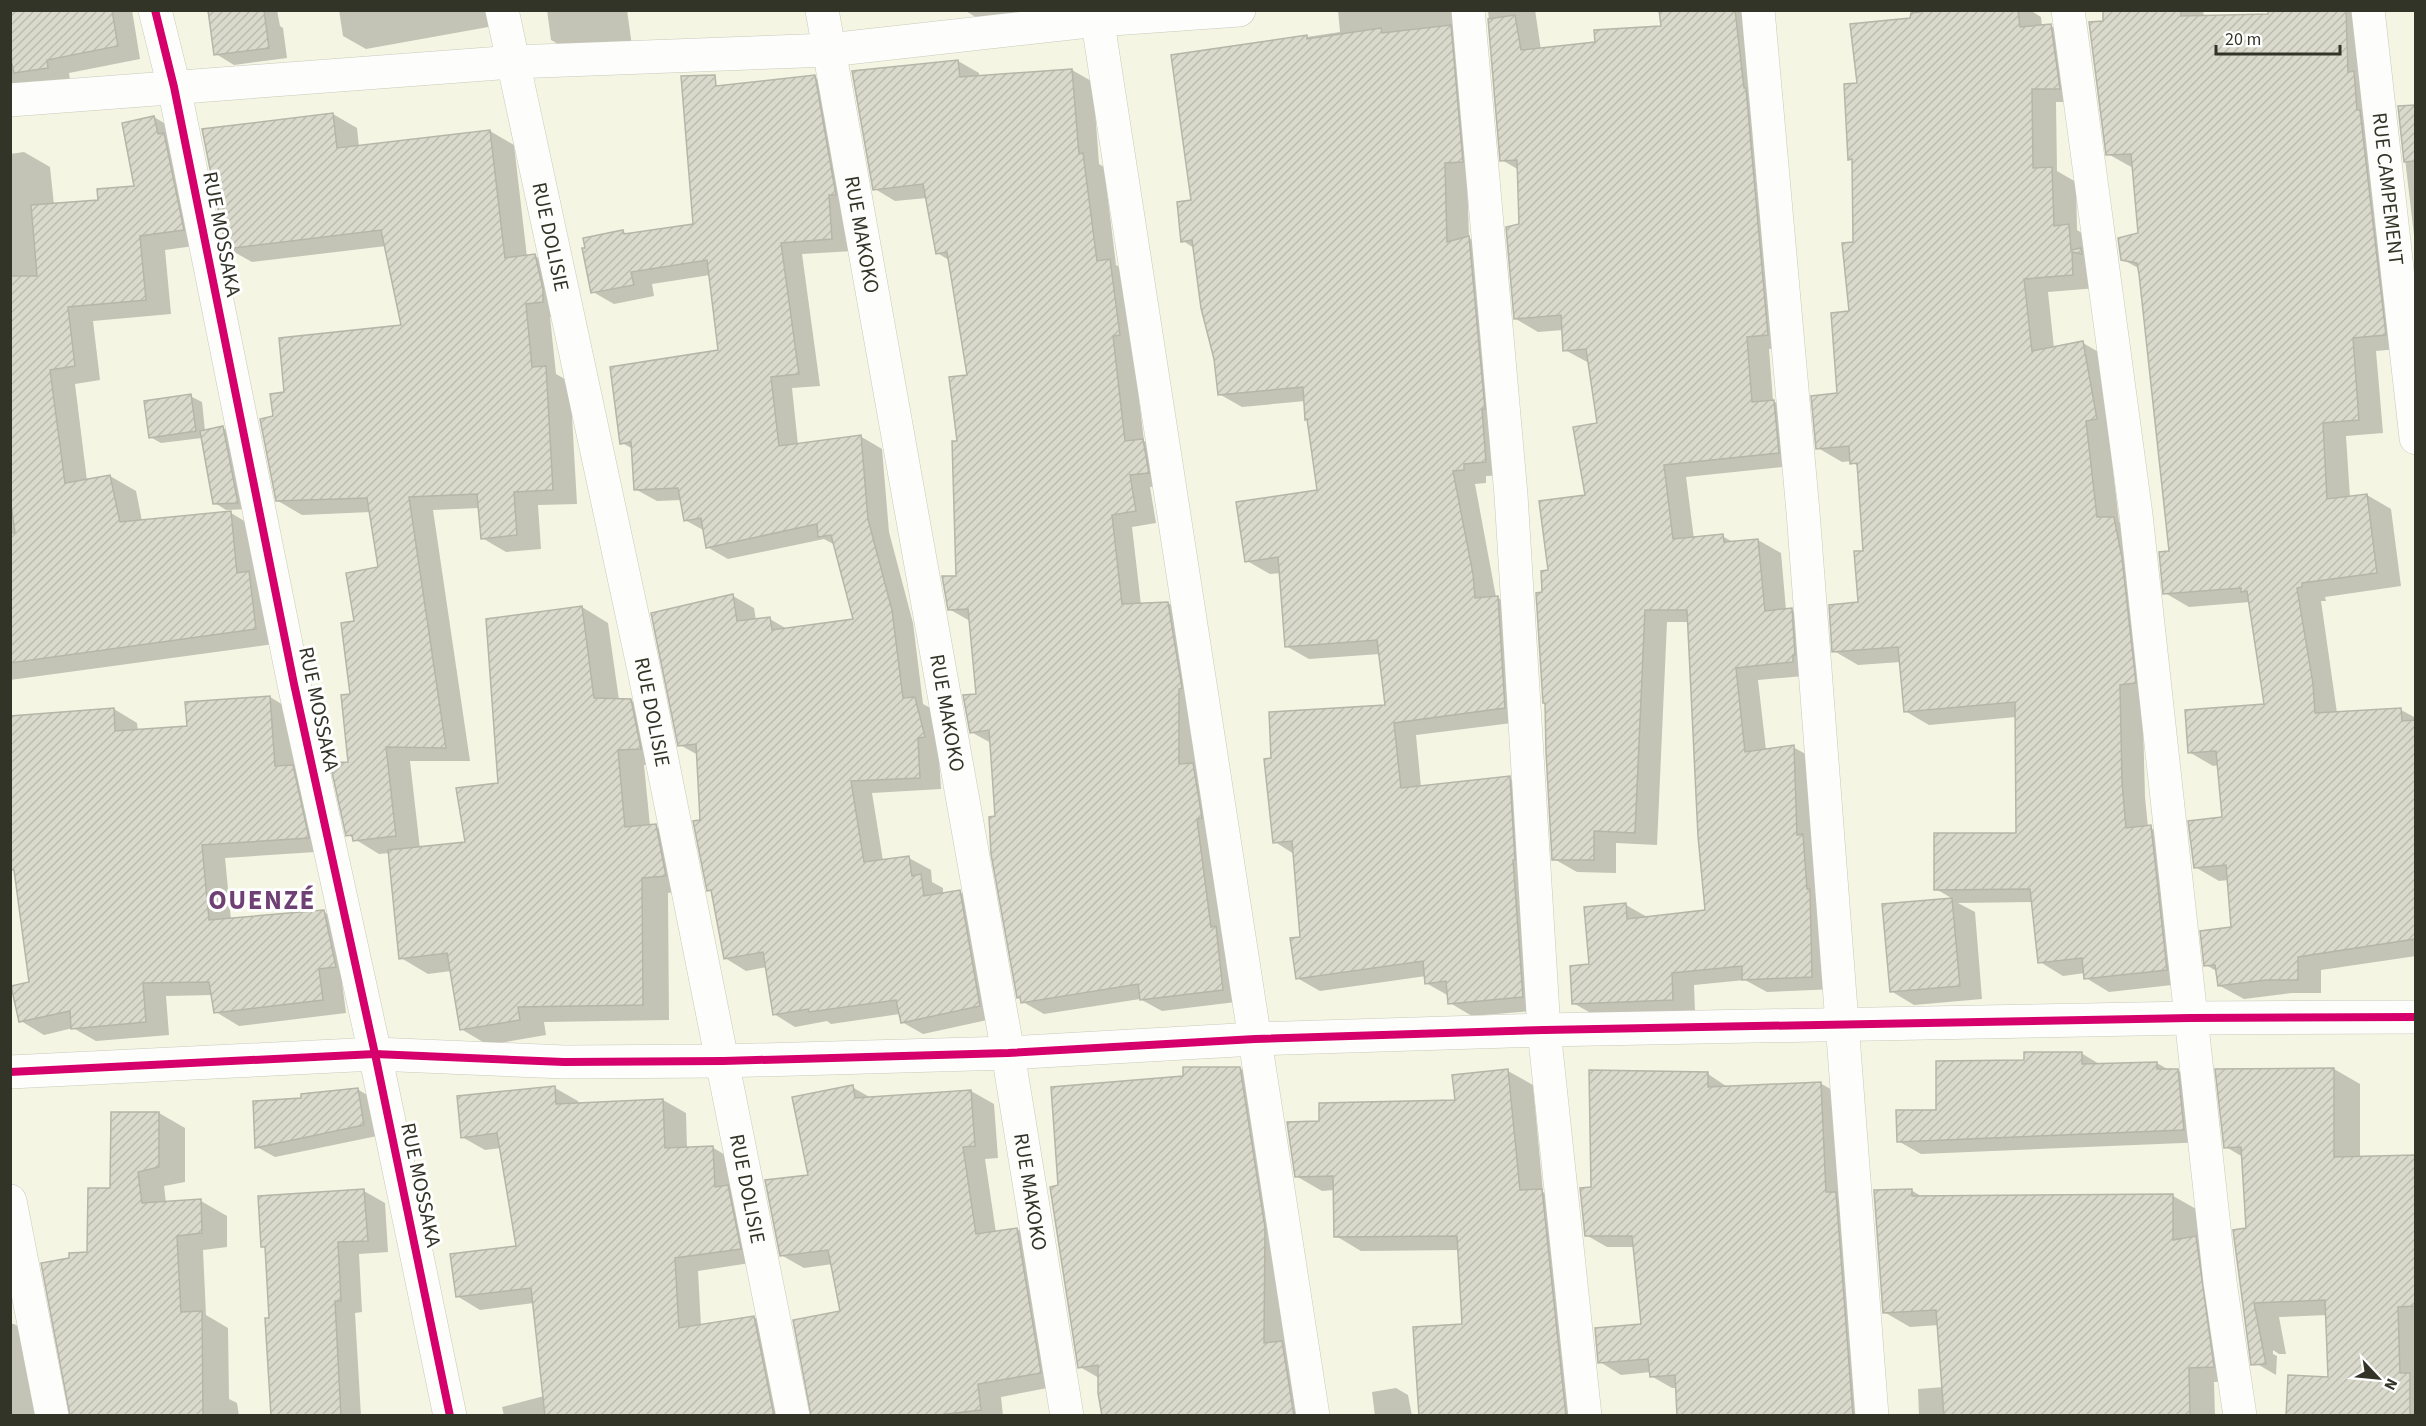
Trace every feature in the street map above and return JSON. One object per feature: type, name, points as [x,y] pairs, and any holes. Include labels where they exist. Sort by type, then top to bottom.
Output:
[{"type":"street","name":"RUE MOSSAKA","points":[[155,10],[174,87],[294,684],[375,1054],[450,1416]]},
{"type":"street","name":"RUE DOLISIE","points":[[502,10],[646,681],[793,1416]]},
{"type":"street","name":"RUE MAKOKO","points":[[822,10],[1008,1053],[1067,1416]]},
{"type":"street","points":[[10,100],[513,62],[829,50],[1097,15],[1239,10]]},
{"type":"street","points":[[1468,10],[1511,495],[1544,1030],[1585,1416]]},
{"type":"street","points":[[1758,10],[1803,512],[1872,1416]]},
{"type":"street","points":[[2068,10],[2136,515],[2220,1282],[2240,1416]]},
{"type":"street","name":"RUE CAMPEMENT","points":[[2368,10],[2415,438]]},
{"type":"street","points":[[1097,15],[1313,1416]]},
{"type":"street","points":[[10,1072],[375,1054],[564,1062],[723,1061],[1008,1053],[1255,1039],[1544,1030],[2190,1018],[2415,1017]]},
{"type":"street","points":[[10,1201],[52,1416]]},
{"type":"building","points":[[10,10],[112,10],[118,46],[47,60],[48,68],[14,73],[10,56]]},
{"type":"building","points":[[208,10],[264,10],[269,48],[214,55]]},
{"type":"building","points":[[1659,10],[1735,10],[1744,88],[1746,88],[1768,335],[1747,337],[1752,402],[1774,400],[1779,453],[1664,465],[1673,539],[1723,534],[1724,542],[1758,539],[1765,611],[1792,608],[1795,655],[1793,655],[1793,662],[1736,668],[1745,752],[1794,745],[1797,835],[1803,834],[1807,889],[1810,889],[1812,977],[1742,980],[1742,966],[1672,973],[1673,1000],[1572,1004],[1570,966],[1589,964],[1584,907],[1626,903],[1627,919],[1705,910],[1698,836],[1687,610],[1645,610],[1635,833],[1594,831],[1594,860],[1552,860],[1545,703],[1543,703],[1536,593],[1542,592],[1541,571],[1548,570],[1539,501],[1585,495],[1573,427],[1597,423],[1586,349],[1563,351],[1561,315],[1514,319],[1506,227],[1519,224],[1517,160],[1500,161],[1488,19],[1515,15],[1521,50],[1595,42],[1594,30],[1661,26]]},
{"type":"building","points":[[1933,10],[2018,10],[2020,27],[2051,24],[2060,89],[2032,89],[2033,168],[2052,167],[2054,226],[2069,224],[2071,250],[2081,248],[2082,254],[2072,252],[2073,275],[2024,279],[2032,351],[2083,341],[2097,419],[2086,421],[2097,517],[2114,517],[2122,558],[2136,683],[2120,685],[2122,782],[2126,828],[2151,825],[2167,970],[2084,979],[2082,958],[2038,963],[2030,889],[1934,890],[1934,833],[2016,833],[2015,702],[1904,712],[1898,647],[1832,652],[1829,605],[1858,602],[1854,551],[1863,551],[1857,463],[1850,464],[1849,446],[1816,449],[1811,396],[1837,393],[1831,313],[1849,311],[1842,243],[1853,242],[1852,159],[1848,160],[1844,84],[1857,83],[1850,24],[1910,18],[1911,13]]},
{"type":"building","points":[[2103,10],[2181,10],[2181,16],[2268,14],[2268,10],[2346,10],[2348,72],[2354,71],[2357,110],[2360,110],[2386,335],[2353,338],[2359,420],[2323,423],[2327,499],[2367,494],[2377,573],[2302,583],[2302,587],[2297,588],[2313,684],[2315,713],[2401,708],[2402,721],[2415,720],[2415,939],[2298,957],[2298,980],[2266,980],[2218,986],[2215,965],[2204,966],[2200,931],[2231,927],[2226,865],[2194,868],[2188,821],[2222,817],[2216,751],[2188,753],[2185,710],[2264,704],[2247,591],[2241,592],[2241,588],[2163,594],[2159,552],[2169,551],[2139,274],[2137,263],[2121,260],[2118,238],[2138,233],[2131,154],[2106,155],[2089,22],[2103,21]]},
{"type":"building","points":[[1451,25],[1463,162],[1445,163],[1447,242],[1469,236],[1485,409],[1482,409],[1486,462],[1464,464],[1464,470],[1453,471],[1473,574],[1475,598],[1498,596],[1505,708],[1394,723],[1401,788],[1510,776],[1515,860],[1513,860],[1523,997],[1448,1004],[1446,981],[1425,984],[1423,961],[1296,979],[1290,938],[1300,937],[1292,841],[1273,843],[1264,759],[1271,758],[1269,712],[1385,705],[1377,640],[1285,647],[1278,557],[1245,562],[1236,502],[1317,490],[1307,419],[1305,420],[1303,387],[1218,395],[1214,359],[1201,308],[1192,240],[1181,242],[1177,202],[1191,200],[1171,55],[1307,35],[1307,39],[1381,28],[1382,33]]},
{"type":"building","points":[[958,60],[960,77],[1072,69],[1079,154],[1083,153],[1097,261],[1110,259],[1120,335],[1113,336],[1125,441],[1143,439],[1149,473],[1130,475],[1136,511],[1112,515],[1122,604],[1168,602],[1182,688],[1179,689],[1179,764],[1193,763],[1202,818],[1197,819],[1211,927],[1216,926],[1223,990],[1140,1000],[1138,984],[1021,1003],[1020,997],[1017,998],[991,854],[989,817],[995,816],[989,730],[970,733],[963,695],[976,694],[968,609],[948,610],[942,576],[956,576],[952,441],[957,441],[949,377],[967,375],[947,252],[936,254],[923,184],[873,190],[852,71]]},
{"type":"building","points":[[715,75],[716,86],[815,75],[836,195],[829,195],[832,239],[781,243],[799,374],[771,377],[779,446],[861,435],[868,519],[892,610],[903,698],[915,697],[925,737],[918,738],[920,778],[851,781],[864,862],[909,856],[912,876],[921,874],[924,896],[960,890],[980,1006],[901,1023],[896,1000],[773,1015],[763,952],[724,959],[711,890],[707,891],[693,821],[700,820],[696,744],[678,746],[651,613],[733,594],[737,621],[770,617],[772,630],[853,619],[831,535],[818,537],[817,524],[706,548],[701,518],[684,521],[678,488],[634,490],[631,442],[620,444],[610,367],[718,350],[707,260],[631,272],[634,285],[591,293],[582,248],[585,248],[583,238],[623,230],[624,234],[693,224],[681,76]]},
{"type":"building","points":[[2415,105],[2415,161],[2404,162],[2398,106]]},
{"type":"building","points":[[333,113],[337,148],[490,130],[505,258],[535,254],[543,289],[543,302],[526,304],[532,367],[546,366],[553,490],[514,492],[517,535],[481,539],[477,494],[409,497],[446,748],[386,747],[396,836],[353,841],[352,835],[346,836],[330,763],[348,762],[341,695],[350,694],[341,623],[354,621],[346,573],[378,567],[367,498],[276,501],[260,419],[273,416],[270,394],[284,392],[279,338],[401,325],[381,230],[226,249],[202,129]]},
{"type":"building","points":[[154,116],[158,134],[164,133],[184,230],[140,236],[146,300],[68,307],[75,366],[50,370],[65,483],[110,475],[120,522],[231,511],[237,573],[249,571],[256,629],[10,663],[10,533],[15,533],[10,497],[10,276],[37,276],[31,205],[98,200],[97,189],[134,186],[122,123]]},
{"type":"building","points":[[191,394],[196,431],[149,438],[144,401]]},
{"type":"building","points":[[223,426],[238,503],[213,504],[200,431]]},
{"type":"building","points":[[582,606],[594,698],[631,699],[641,749],[618,750],[625,827],[656,824],[666,876],[642,878],[643,1005],[518,1007],[520,1020],[460,1030],[447,953],[399,959],[388,850],[465,842],[456,788],[498,783],[486,619]]},
{"type":"building","points":[[270,696],[275,766],[293,765],[309,838],[202,845],[209,920],[324,910],[336,967],[319,969],[323,1000],[214,1013],[209,982],[143,983],[146,1022],[71,1029],[70,1011],[19,1022],[11,986],[29,982],[14,870],[10,870],[10,716],[114,708],[115,731],[187,726],[185,702]]},
{"type":"building","points":[[1952,898],[1960,986],[1890,992],[1882,904]]},
{"type":"building","points":[[2024,1052],[2082,1052],[2082,1064],[2157,1062],[2157,1069],[2178,1069],[2184,1130],[1897,1142],[1896,1110],[1936,1110],[1936,1061],[2024,1060]]},
{"type":"building","points":[[1183,1067],[1240,1067],[1265,1228],[1264,1343],[1282,1341],[1294,1416],[1102,1416],[1098,1393],[1098,1365],[1078,1368],[1050,1187],[1058,1185],[1051,1087],[1183,1076]]},
{"type":"building","points":[[2334,1068],[2334,1157],[2415,1155],[2415,1306],[2398,1307],[2400,1373],[2410,1373],[2410,1416],[2286,1416],[2288,1375],[2328,1377],[2325,1300],[2254,1303],[2266,1364],[2251,1365],[2233,1230],[2246,1228],[2241,1147],[2224,1148],[2215,1069]]},
{"type":"building","points":[[1508,1069],[1520,1190],[1542,1189],[1566,1416],[1419,1416],[1413,1327],[1462,1324],[1457,1236],[1334,1237],[1333,1176],[1295,1177],[1287,1122],[1319,1121],[1319,1103],[1455,1100],[1452,1075]]},
{"type":"building","points":[[1589,1070],[1708,1072],[1708,1087],[1821,1082],[1826,1192],[1836,1192],[1853,1416],[1677,1416],[1675,1375],[1650,1377],[1648,1359],[1598,1363],[1595,1328],[1641,1324],[1632,1236],[1585,1236],[1580,1188],[1591,1187]]},
{"type":"building","points":[[853,1085],[855,1098],[971,1090],[975,1146],[963,1147],[976,1234],[1017,1228],[1041,1373],[978,1384],[981,1410],[930,1416],[811,1416],[793,1320],[840,1311],[828,1250],[780,1256],[765,1180],[808,1175],[792,1097]]},
{"type":"building","points":[[555,1086],[556,1104],[663,1099],[665,1148],[713,1146],[715,1187],[728,1185],[741,1249],[675,1258],[679,1328],[754,1316],[774,1416],[545,1416],[531,1288],[456,1297],[450,1254],[516,1246],[497,1133],[461,1138],[457,1096]]},
{"type":"building","points":[[358,1088],[364,1125],[255,1148],[253,1101],[301,1098],[301,1094]]},
{"type":"building","points":[[111,1112],[159,1112],[159,1167],[138,1172],[142,1203],[201,1199],[202,1233],[177,1236],[181,1312],[202,1311],[203,1416],[70,1416],[41,1263],[69,1258],[69,1253],[87,1252],[88,1188],[110,1188]]},
{"type":"building","points":[[364,1189],[368,1241],[338,1242],[341,1301],[335,1301],[341,1416],[271,1416],[265,1318],[269,1318],[265,1247],[261,1247],[258,1196]]},
{"type":"building","points":[[1912,1189],[1912,1196],[2173,1194],[2173,1240],[2196,1236],[2214,1367],[2189,1368],[2190,1416],[1944,1416],[1936,1310],[1883,1313],[1874,1190]]},
{"type":"cycle path","points":[[155,10],[174,87],[294,684],[375,1054],[450,1416]]},
{"type":"cycle path","points":[[10,1072],[375,1054],[564,1062],[723,1061],[1008,1053],[1255,1039],[1544,1030],[2190,1018],[2416,1017]]},
{"type":"district","name":"OUENZÉ","points":[[262,900]]}]
